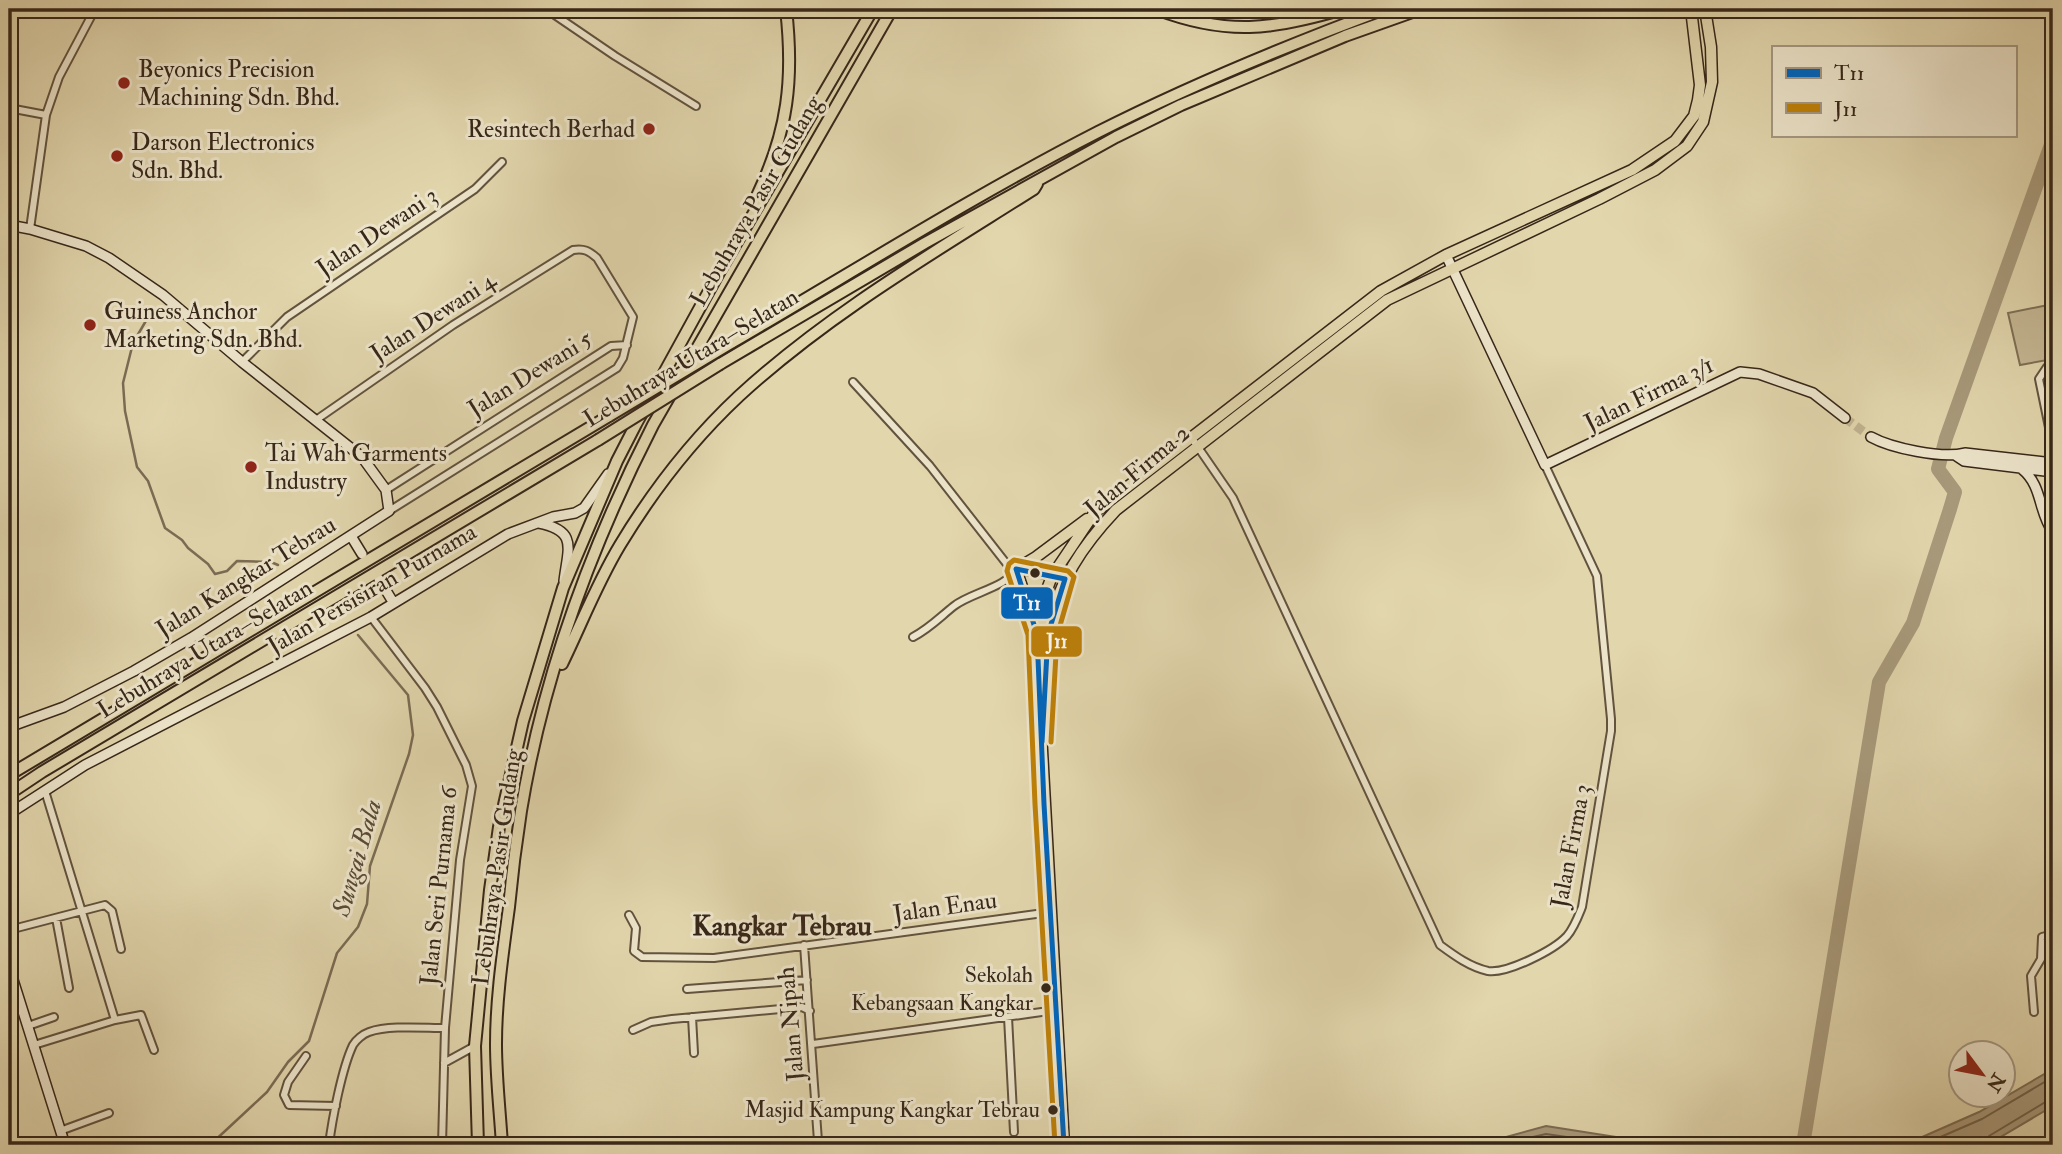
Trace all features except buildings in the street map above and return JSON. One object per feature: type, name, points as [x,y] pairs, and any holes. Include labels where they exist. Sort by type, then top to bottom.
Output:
[{"type":"highway","points":[[720,271],[768,173],[785,120],[790,65],[786,9]]},
{"type":"highway","name":"Lebuhraya Pasir Gudang","points":[[478,1145],[475,1046],[499,827],[523,720],[563,588],[617,461],[720,271],[873,9]]},
{"type":"highway","name":"Lebuhraya Pasir Gudang","points":[[502,1145],[496,1045],[499,989],[521,810],[552,681],[586,573],[630,471],[696,349],[892,9]]},
{"type":"highway","points":[[1156,9],[1196,22],[1238,27],[1281,25],[1343,9]]},
{"type":"highway","name":"Lebuhraya Utara–Selatan","points":[[9,775],[731,343],[1017,176],[1099,131],[1255,60],[1385,9]]},
{"type":"highway","name":"Lebuhraya Utara–Selatan","points":[[9,794],[720,364],[1040,178],[1178,106],[1345,36],[1421,9]]},
{"type":"highway","points":[[552,681],[561,668],[619,546],[674,468],[738,397],[789,354],[838,318],[1034,189],[1040,178]]},
{"type":"main road","name":"Jalan Firma 2","points":[[1042,743],[1037,660],[1043,600],[1052,576],[1096,512],[1381,291],[1446,255],[1632,170],[1675,141],[1694,116],[1698,100],[1699,85],[1691,9]]},
{"type":"main road","name":"Jalan Firma 2","points":[[1042,743],[1048,634],[1065,579],[1088,540],[1116,510],[1387,300],[1600,199],[1654,170],[1687,146],[1703,122],[1712,82],[1711,47],[1705,9]]},
{"type":"main road","points":[[1038,634],[1016,569],[1096,512]]},
{"type":"main road","points":[[1042,743],[1063,1145]]},
{"type":"street","points":[[30,229],[46,115],[59,77],[95,9]]},
{"type":"street","points":[[546,9],[696,106]]},
{"type":"street","points":[[9,108],[46,115]]},
{"type":"street","name":"Jalan Dewani 3","points":[[242,362],[287,317],[475,189],[502,162]]},
{"type":"street","points":[[9,225],[66,239],[108,258],[170,300],[242,362],[362,457],[386,490],[389,511]]},
{"type":"street","name":"Jalan Dewani 4","points":[[316,420],[453,325],[573,250],[582,248],[597,258],[633,317],[627,345]]},
{"type":"street","name":"Jalan Firma 3","points":[[1191,437],[1233,498],[1440,945],[1464,962],[1490,971],[1506,969],[1538,956],[1566,937],[1582,907],[1611,731],[1597,576],[1446,255]]},
{"type":"street","name":"Jalan Dewani 5","points":[[386,490],[611,346],[627,345]]},
{"type":"street","name":"Jalan Kangkar Tebrau","points":[[9,727],[64,707],[191,638],[613,372],[627,345]]},
{"type":"street","points":[[2053,366],[2047,367],[2039,379],[2053,446]]},
{"type":"street","name":"Jalan Firma 3/1","points":[[1545,465],[1740,372],[1759,374],[1813,393],[1844,418]]},
{"type":"street","points":[[853,382],[930,466],[1001,558],[1016,569],[1065,579]]},
{"type":"street","points":[[1871,437],[1885,445],[1926,451],[2053,463]]},
{"type":"street","points":[[1955,455],[1964,461],[2053,472]]},
{"type":"street","name":"Jalan Persisiran Purnama","points":[[9,814],[85,765],[371,617],[508,534],[584,509],[617,461]]},
{"type":"street","points":[[2022,468],[2036,484],[2046,523],[2053,530]]},
{"type":"street","points":[[2053,508],[2053,530]]},
{"type":"street","points":[[537,523],[559,529],[569,542],[563,588]]},
{"type":"street","points":[[351,536],[362,554]]},
{"type":"street","points":[[914,636],[928,629],[955,605],[1007,579],[1016,569]]},
{"type":"street","points":[[379,579],[393,603]]},
{"type":"street","name":"Jalan Seri Purnama 6","points":[[371,617],[431,698],[466,765],[472,786],[460,860],[445,1028],[442,1145]]},
{"type":"street","points":[[45,791],[115,1020]]},
{"type":"street","points":[[9,930],[105,905],[110,907],[121,949]]},
{"type":"street","name":"Jalan Enau","points":[[629,915],[636,928],[634,950],[642,957],[714,958],[1051,912]]},
{"type":"street","points":[[57,918],[69,988]]},
{"type":"street","points":[[2034,1012],[2031,975],[2040,961],[2042,937],[2053,934]]},
{"type":"street","name":"Jalan Nipah","points":[[788,1145],[793,1140],[818,1141],[804,945]]},
{"type":"street","points":[[9,967],[65,1145]]},
{"type":"street","points":[[687,989],[807,980]]},
{"type":"street","points":[[633,1030],[651,1022],[692,1017],[802,1007],[810,1011]]},
{"type":"street","points":[[813,1044],[1056,1010]]},
{"type":"street","points":[[34,1045],[115,1020],[141,1015],[154,1050]]},
{"type":"street","points":[[28,1026],[54,1017]]},
{"type":"street","points":[[692,1017],[694,1053]]},
{"type":"street","points":[[1008,1017],[1014,1132]]},
{"type":"street","points":[[329,1145],[336,1107],[354,1044],[361,1036],[369,1031],[384,1029],[445,1028]]},
{"type":"street","points":[[444,1063],[475,1046]]},
{"type":"street","points":[[306,1056],[288,1082],[284,1095],[289,1105],[336,1107]]},
{"type":"street","points":[[60,1131],[109,1113]]},
{"type":"shaded area","points":[[2053,304],[2053,359],[2020,365],[2008,313]]},
{"type":"water","points":[[2053,1069],[2053,1106],[1987,1145],[1904,1145],[1986,1108],[2016,1108],[2016,1090]]},
{"type":"water","points":[[1546,1126],[1667,1145],[1477,1145]]},
{"type":"waterway","points":[[1803,1145],[1879,682],[1913,623],[1950,509],[1955,492],[1938,469],[1946,438],[2053,139]]},
{"type":"waterway","points":[[147,319],[133,343],[123,383],[125,411],[137,467],[148,481],[165,528],[182,540],[215,574],[227,571],[237,561],[271,562],[278,565]]},
{"type":"waterway","name":"Sungai Bala","points":[[210,1145],[267,1092],[288,1062],[309,1041],[337,953],[358,927],[367,904],[370,866],[409,754],[413,735],[408,695],[358,635]]},
{"type":"tunnel","points":[[1845,418],[1871,437]]},
{"type":"transit line","name":"J11","points":[[1051,742],[1057,636],[1074,577],[1068,571],[1014,560],[1007,571],[1028,635],[1055,1145]]},
{"type":"transit line","name":"T11","points":[[1042,742],[1048,634],[1065,579],[1016,569],[1037,634],[1044,804],[1064,1145]]},
{"type":"place","name":"Beyonics Precision Machining Sdn. Bhd.","points":[[124,83]]},
{"type":"place","name":"Resintech Berhad","points":[[649,129]]},
{"type":"place","name":"Darson Electronics Sdn. Bhd.","points":[[117,156]]},
{"type":"place","name":"Guiness Anchor Marketing Sdn. Bhd.","points":[[90,325]]},
{"type":"place","name":"Tai Wah Garments Industry","points":[[251,467]]},
{"type":"place","name":"Sekolah Kebangsaan Kangkar","points":[[1046,988]]},
{"type":"place","name":"Masjid Kampung Kangkar Tebrau","points":[[1053,1110]]},
{"type":"district","name":"Kangkar Tebrau","points":[[782,926]]}]
